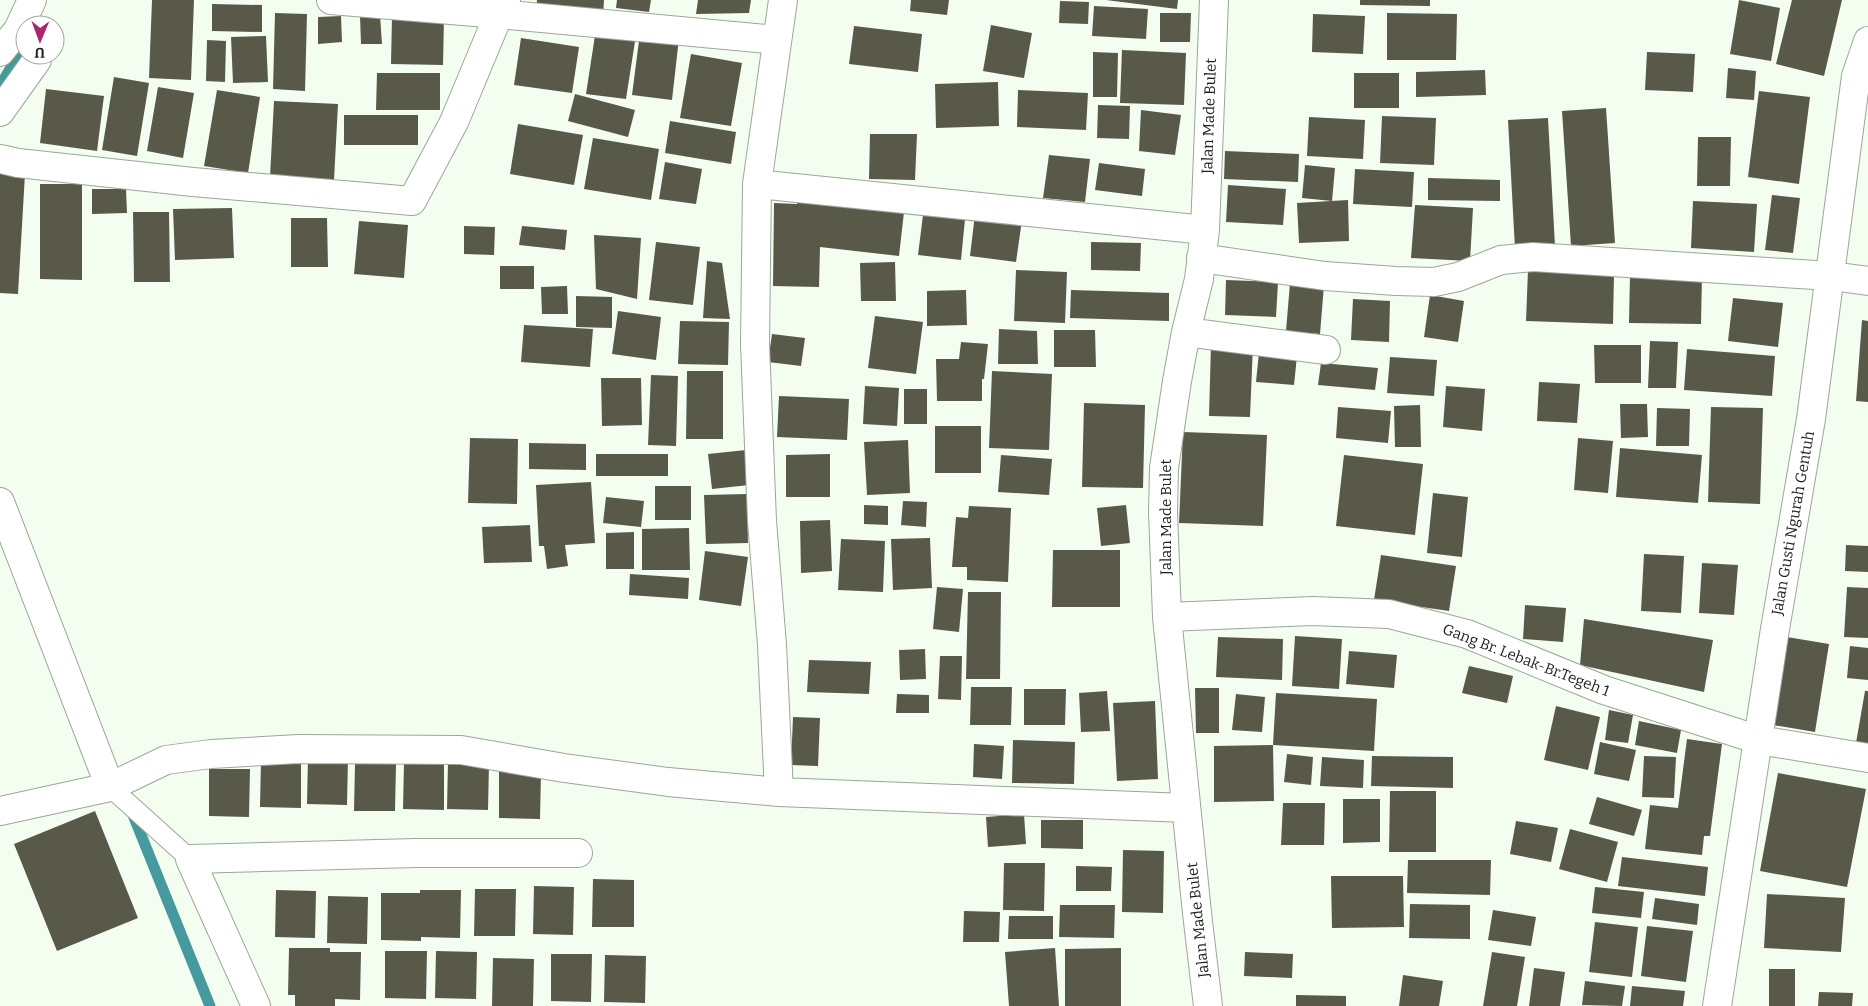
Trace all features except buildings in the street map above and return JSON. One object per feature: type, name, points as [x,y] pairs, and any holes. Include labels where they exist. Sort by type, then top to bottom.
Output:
[{"type":"street","points":[[0,52],[18,30],[32,0]]},
{"type":"street","points":[[331,0],[502,7],[777,40]]},
{"type":"street","points":[[779,792],[772,645],[762,521],[755,344],[757,184],[782,0]]},
{"type":"street","name":"Jalan Made Bulet","points":[[1208,1006],[1167,617],[1163,512],[1164,468],[1186,332],[1202,258],[1205,230],[1214,0]]},
{"type":"street","points":[[0,158],[18,163],[193,182],[412,201],[454,122],[502,7]]},
{"type":"street","name":"Jalan Gusti Ngurah Gentuh","points":[[1717,1006],[1792,523],[1811,419],[1856,76],[1868,41]]},
{"type":"street","points":[[0,112],[33,65]]},
{"type":"street","points":[[757,184],[1205,230]]},
{"type":"street","points":[[1202,258],[1325,276],[1396,281],[1434,282],[1458,277],[1501,260],[1533,257],[1831,276],[1868,281]]},
{"type":"street","points":[[1186,332],[1326,350]]},
{"type":"street","points":[[0,502],[110,787]]},
{"type":"street","name":"Gang Br. Lebak-Br.Tegeh 1","points":[[1167,617],[1313,611],[1389,614],[1467,634],[1604,690],[1759,740],[1868,758]]},
{"type":"street","points":[[0,811],[110,787],[166,760],[211,754],[298,749],[452,750],[668,782],[779,792],[1186,808]]},
{"type":"street","points":[[256,1006],[190,859],[416,853],[578,853]]},
{"type":"lane","points":[[110,787],[190,859]]},
{"type":"waterway","points":[[0,86],[15,61]]},
{"type":"waterway","points":[[131,810],[210,1006]]}]
